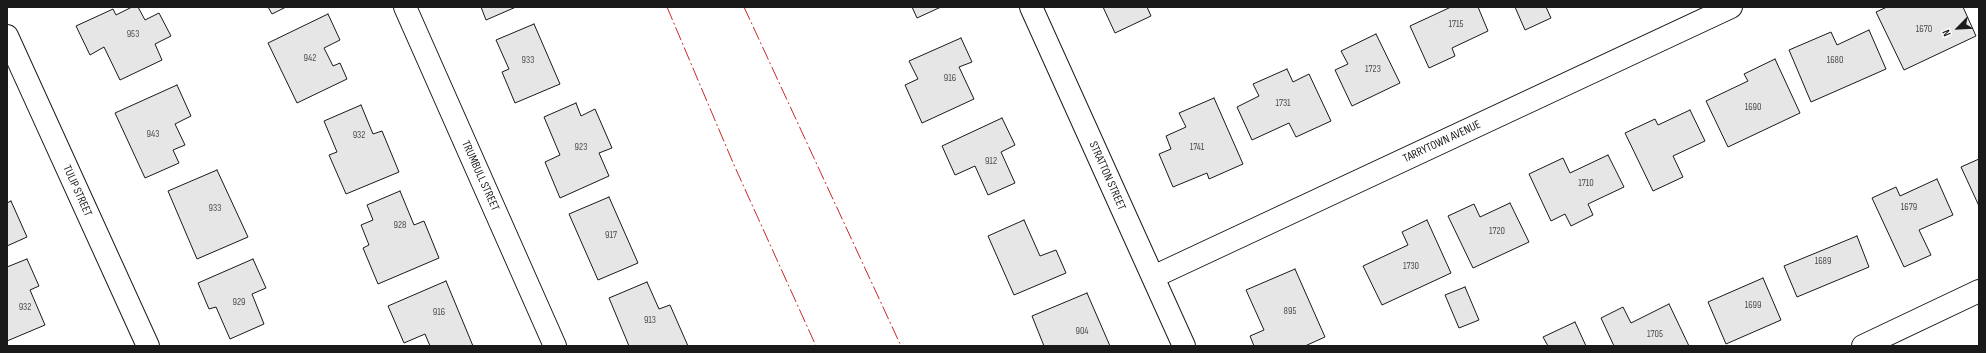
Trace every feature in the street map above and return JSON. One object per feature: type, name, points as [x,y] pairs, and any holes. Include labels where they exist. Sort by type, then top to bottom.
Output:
[{"type":"street","name":"TRUMBULL STREET","points":[[405,7],[555,346]]},
{"type":"street","name":"STRATTON STREET","points":[[1030,7],[1184,346]]},
{"type":"street","name":"TARRYTOWN AVENUE","points":[[1153,277],[1731,7]]},
{"type":"street","name":"TULIP STREET","points":[[7,36],[148,346]]},
{"type":"street","points":[[1863,346],[1979,291]]},
{"type":"building","points":[[132,7],[138,7],[145,20],[159,13],[171,36],[155,44],[162,60],[120,80],[104,47],[90,55],[76,26],[113,9],[116,15]]},
{"type":"building","points":[[268,7],[286,7],[272,14]]},
{"type":"building","points":[[481,7],[516,7],[486,20]]},
{"type":"building","points":[[912,7],[941,7],[917,18]]},
{"type":"building","points":[[1103,7],[1147,7],[1151,16],[1115,33]]},
{"type":"building","points":[[1451,7],[1478,7],[1488,31],[1452,48],[1455,56],[1429,68],[1410,26]]},
{"type":"building","points":[[1515,7],[1546,7],[1551,18],[1525,30]]},
{"type":"building","points":[[1887,7],[1963,7],[1976,36],[1904,70],[1876,12]]},
{"type":"building","points":[[328,14],[340,40],[324,48],[333,66],[340,63],[347,79],[297,103],[268,43]]},
{"type":"building","points":[[534,24],[560,84],[515,103],[502,72],[509,69],[496,40]]},
{"type":"building","points":[[1869,30],[1886,69],[1811,102],[1789,50],[1831,32],[1837,45]]},
{"type":"building","points":[[1376,34],[1400,83],[1352,106],[1335,70],[1348,64],[1341,51]]},
{"type":"building","points":[[961,38],[972,62],[959,67],[974,99],[922,123],[905,85],[918,79],[909,61]]},
{"type":"building","points":[[1775,59],[1800,113],[1728,147],[1706,101],[1748,81],[1744,74]]},
{"type":"building","points":[[1287,69],[1293,82],[1309,74],[1331,121],[1296,137],[1289,123],[1252,140],[1237,107],[1259,96],[1253,84]]},
{"type":"building","points":[[177,85],[191,116],[175,124],[185,145],[173,150],[179,163],[145,178],[115,113]]},
{"type":"building","points":[[1214,98],[1243,164],[1209,179],[1207,173],[1173,187],[1159,154],[1171,149],[1166,136],[1186,127],[1179,113]]},
{"type":"building","points":[[576,103],[581,116],[595,109],[612,148],[599,153],[609,176],[560,198],[545,162],[560,155],[544,117]]},
{"type":"building","points":[[361,105],[373,134],[382,131],[399,172],[346,194],[329,155],[337,152],[324,121]]},
{"type":"building","points":[[1690,110],[1705,141],[1673,156],[1683,177],[1653,191],[1625,133],[1655,119],[1658,125]]},
{"type":"building","points":[[1002,118],[1015,145],[1001,152],[1015,183],[988,195],[975,166],[955,175],[942,146]]},
{"type":"building","points":[[1608,155],[1624,187],[1588,204],[1593,215],[1571,226],[1565,214],[1551,221],[1529,174],[1563,158],[1570,173]]},
{"type":"building","points":[[1979,159],[1979,206],[1961,167]]},
{"type":"building","points":[[217,170],[248,237],[197,259],[168,191]]},
{"type":"building","points":[[1937,179],[1953,215],[1919,230],[1931,255],[1904,267],[1872,198],[1896,187],[1900,196]]},
{"type":"building","points":[[400,191],[414,225],[424,221],[439,258],[378,284],[363,248],[369,245],[361,225],[373,220],[367,205]]},
{"type":"building","points":[[609,197],[638,263],[598,280],[569,214]]},
{"type":"building","points":[[11,201],[27,237],[7,246],[7,203]]},
{"type":"building","points":[[1510,203],[1529,242],[1473,268],[1448,216],[1474,204],[1480,217]]},
{"type":"building","points":[[1024,220],[1040,256],[1056,250],[1066,273],[1014,295],[988,236]]},
{"type":"building","points":[[1427,220],[1451,273],[1382,305],[1363,266],[1408,245],[1402,232]]},
{"type":"building","points":[[1857,236],[1869,267],[1797,297],[1784,266]]},
{"type":"building","points":[[27,259],[39,286],[30,290],[45,325],[7,341],[7,267]]},
{"type":"building","points":[[253,259],[266,288],[252,294],[264,324],[230,339],[216,307],[209,309],[198,283]]},
{"type":"building","points":[[1295,269],[1325,337],[1305,346],[1254,346],[1250,336],[1264,330],[1246,290]]},
{"type":"building","points":[[1763,278],[1781,320],[1726,344],[1708,302]]},
{"type":"building","points":[[446,281],[473,346],[430,346],[425,334],[404,343],[388,306]]},
{"type":"building","points":[[647,282],[659,309],[670,305],[688,346],[629,346],[609,298]]},
{"type":"building","points":[[1465,287],[1479,320],[1459,328],[1445,295]]},
{"type":"building","points":[[1087,293],[1110,346],[1044,346],[1032,316]]},
{"type":"building","points":[[1669,304],[1689,346],[1614,346],[1601,318],[1623,307],[1631,323]]},
{"type":"building","points":[[1575,322],[1586,346],[1548,346],[1543,337]]},
{"type":"power","points":[[667,7],[734,165],[816,346]]},
{"type":"power","points":[[744,7],[901,346]]}]
